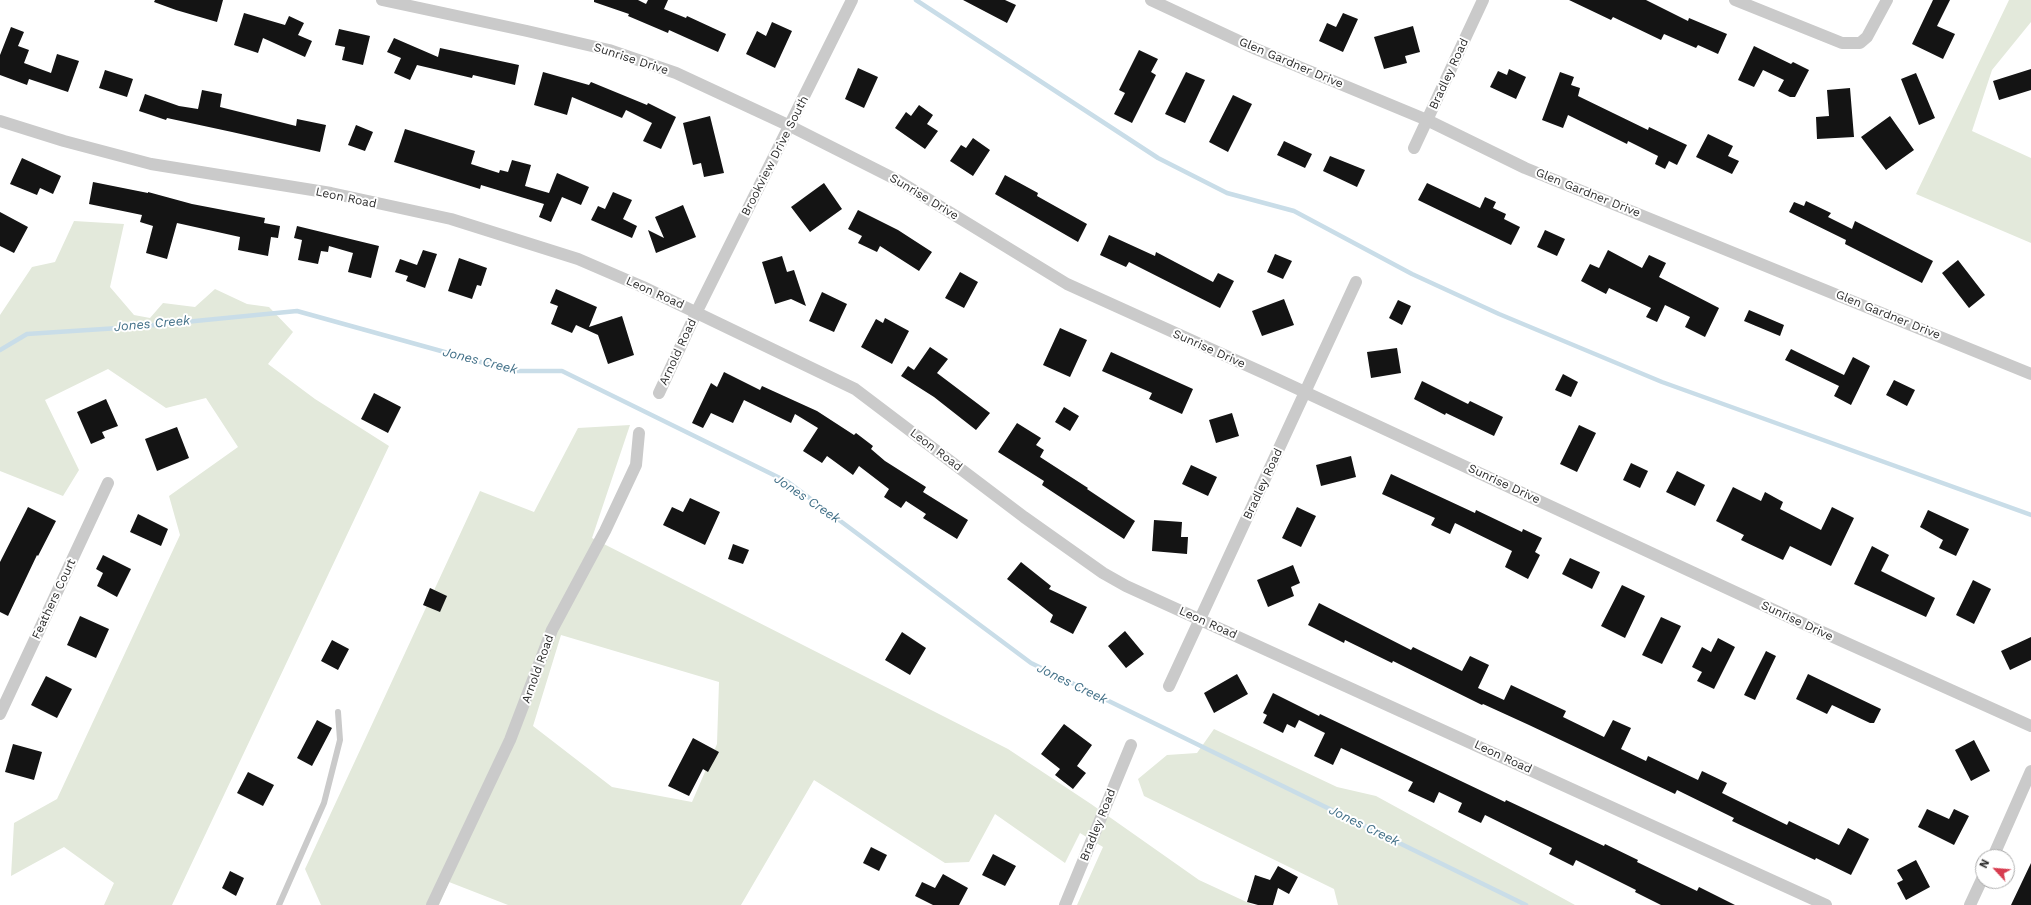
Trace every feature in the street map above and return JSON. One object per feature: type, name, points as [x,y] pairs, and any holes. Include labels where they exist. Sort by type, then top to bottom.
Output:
[{"type":"street","name":"Sunrise Drive","points":[[382,0],[519,29],[608,50],[676,73],[790,126],[896,180],[1067,284],[1791,618],[2031,726]]},
{"type":"street","name":"Brookview Drive South","points":[[697,311],[852,0]]},
{"type":"street","name":"Glen Gardner Drive","points":[[1151,0],[1256,49],[1427,120],[1525,168],[2031,374]]},
{"type":"street","name":"Bradley Road","points":[[1414,148],[1483,0]]},
{"type":"street","points":[[1736,0],[1842,43],[1860,43],[1871,30],[1887,0]]},
{"type":"street","name":"Leon Road","points":[[0,121],[64,141],[151,164],[331,194],[451,219],[578,259],[697,311],[855,389],[1102,573],[1201,620],[1826,905]]},
{"type":"street","name":"Bradley Road","points":[[1169,686],[1201,620],[1356,282]]},
{"type":"street","name":"Arnold Road","points":[[659,393],[697,311]]},
{"type":"street","name":"Arnold Road","points":[[432,905],[510,740],[552,630],[605,531],[636,465],[639,433]]},
{"type":"street","name":"Feathers Court","points":[[0,714],[108,484]]},
{"type":"street","name":"Bradley Road","points":[[1065,905],[1131,745]]},
{"type":"street","points":[[1997,849],[2031,771]]},
{"type":"street","points":[[1970,905],[1977,889]]},
{"type":"lane","points":[[279,905],[324,803],[340,740],[338,712]]},
{"type":"shaded area","points":[[2009,0],[2031,0],[2031,22],[1992,70],[1972,131],[2031,158],[2031,243],[1916,194]]},
{"type":"shaded area","points":[[74,221],[124,224],[110,287],[134,315],[150,318],[163,303],[195,307],[215,289],[247,304],[269,307],[293,332],[268,364],[315,399],[389,446],[172,905],[104,905],[114,883],[64,847],[11,876],[14,823],[57,799],[180,535],[169,496],[238,447],[206,398],[166,408],[108,369],[45,400],[79,470],[63,496],[0,471],[0,315],[32,267],[55,262]]},
{"type":"shaded area","points":[[630,425],[592,538],[1008,749],[1091,804],[1199,880],[1253,905],[1077,905],[1103,847],[1080,833],[1065,863],[995,814],[969,862],[945,863],[814,780],[741,905],[508,905],[449,882],[439,905],[321,905],[305,869],[480,491],[534,512],[578,428]],"holes":[[[561,635],[719,682],[717,744],[692,802],[612,787],[533,726]]]},
{"type":"shaded area","points":[[1214,729],[1337,787],[1376,796],[1575,905],[1338,905],[1334,889],[1144,796],[1138,779],[1167,755],[1197,753]]},
{"type":"building","points":[[155,0],[223,0],[217,22],[176,10],[154,2]]},
{"type":"building","points":[[594,0],[638,0],[646,4],[648,0],[668,0],[664,9],[686,18],[687,16],[726,34],[718,52],[669,30],[668,33],[628,16],[629,14],[594,2]]},
{"type":"building","points":[[963,0],[1005,0],[1016,5],[1007,23]]},
{"type":"building","points":[[1569,0],[1646,0],[1688,21],[1689,18],[1727,34],[1718,54],[1698,45],[1696,48],[1664,34],[1661,40],[1613,17],[1611,20]]},
{"type":"building","points":[[1933,0],[1950,0],[1937,26],[1955,34],[1943,59],[1912,44]]},
{"type":"building","points":[[244,13],[285,25],[289,16],[304,23],[298,35],[312,41],[305,57],[263,38],[258,53],[234,45]]},
{"type":"building","points":[[1343,13],[1358,19],[1343,52],[1319,41],[1327,23],[1336,27]]},
{"type":"building","points":[[772,22],[792,31],[775,68],[746,54],[757,31],[766,36]]},
{"type":"building","points":[[1413,26],[1420,52],[1405,56],[1407,63],[1384,69],[1374,37]]},
{"type":"building","points":[[11,27],[24,32],[18,46],[29,50],[24,63],[51,73],[57,54],[79,61],[68,92],[29,79],[27,85],[0,75],[0,55]]},
{"type":"building","points":[[339,29],[370,36],[363,65],[342,60],[345,47],[335,45]]},
{"type":"building","points":[[394,38],[438,57],[440,48],[519,65],[515,85],[473,75],[472,78],[417,65],[410,80],[394,73],[401,58],[387,52]]},
{"type":"building","points":[[1754,46],[1791,64],[1793,62],[1809,70],[1795,97],[1790,97],[1778,91],[1784,80],[1763,70],[1754,87],[1738,80]]},
{"type":"building","points":[[1139,50],[1158,59],[1151,72],[1156,75],[1132,123],[1114,114],[1125,93],[1119,90]]},
{"type":"building","points":[[858,68],[878,77],[864,108],[845,99]]},
{"type":"building","points":[[1509,69],[1526,77],[1516,99],[1490,87],[1498,71],[1507,75]]},
{"type":"building","points":[[2031,69],[2031,90],[1999,100],[1993,81]]},
{"type":"building","points":[[105,70],[133,79],[127,97],[99,88]]},
{"type":"building","points":[[543,72],[589,85],[591,82],[647,105],[648,103],[676,117],[661,149],[643,141],[652,123],[626,110],[622,118],[572,97],[567,115],[534,105]]},
{"type":"building","points":[[1186,72],[1205,80],[1185,123],[1165,114]]},
{"type":"building","points":[[1560,72],[1574,77],[1571,85],[1580,88],[1578,96],[1648,130],[1649,127],[1687,145],[1677,165],[1669,161],[1665,169],[1655,164],[1658,156],[1628,141],[1627,144],[1568,115],[1563,128],[1542,120]]},
{"type":"building","points":[[1916,73],[1935,118],[1919,125],[1901,79]]},
{"type":"building","points":[[1850,88],[1854,137],[1817,139],[1816,117],[1829,116],[1827,90]]},
{"type":"building","points":[[202,90],[222,94],[220,107],[296,126],[297,119],[326,125],[320,152],[167,118],[166,120],[139,111],[145,94],[179,106],[198,109]]},
{"type":"building","points":[[1233,95],[1252,104],[1228,152],[1209,142]]},
{"type":"building","points":[[919,105],[933,115],[927,124],[938,131],[925,149],[895,128],[906,112],[911,116]]},
{"type":"building","points":[[710,116],[724,173],[704,177],[701,163],[693,165],[683,123]]},
{"type":"building","points":[[1890,116],[1914,150],[1886,170],[1861,137]]},
{"type":"building","points":[[356,125],[373,132],[365,151],[348,145]]},
{"type":"building","points":[[405,129],[475,151],[471,164],[499,173],[500,170],[508,172],[512,160],[531,165],[525,186],[549,193],[557,173],[589,187],[581,205],[562,197],[551,222],[539,217],[544,204],[481,185],[480,189],[394,162]]},
{"type":"building","points":[[1708,134],[1733,146],[1728,156],[1739,161],[1732,174],[1696,157]]},
{"type":"building","points":[[973,138],[990,150],[973,176],[950,161],[961,145],[966,148]]},
{"type":"building","points":[[1284,141],[1312,154],[1305,168],[1277,155]]},
{"type":"building","points":[[1330,156],[1365,170],[1357,187],[1323,171]]},
{"type":"building","points":[[22,158],[61,176],[53,194],[40,188],[37,195],[10,184]]},
{"type":"building","points":[[1005,175],[1038,193],[1037,196],[1087,224],[1078,242],[995,194]]},
{"type":"building","points":[[93,182],[148,192],[192,204],[265,218],[264,223],[280,226],[278,238],[271,237],[268,256],[238,250],[240,237],[177,223],[167,259],[146,253],[153,226],[140,222],[142,215],[89,204]]},
{"type":"building","points":[[824,183],[842,209],[810,232],[791,207]]},
{"type":"building","points":[[1427,183],[1480,208],[1485,197],[1496,202],[1493,208],[1506,214],[1504,219],[1520,227],[1511,245],[1418,200]]},
{"type":"building","points":[[613,192],[632,200],[623,219],[637,226],[632,238],[591,220],[598,206],[605,209]]},
{"type":"building","points":[[1806,201],[1831,213],[1828,217],[1852,229],[1855,221],[1933,261],[1922,283],[1845,244],[1846,240],[1789,212],[1794,202],[1804,206]]},
{"type":"building","points":[[683,205],[696,237],[656,253],[648,230],[664,238],[655,217]]},
{"type":"building","points":[[858,210],[898,230],[932,252],[919,271],[880,246],[877,252],[858,243],[862,236],[848,229]]},
{"type":"building","points":[[0,212],[28,227],[14,253],[0,246]]},
{"type":"building","points":[[297,226],[379,246],[371,278],[348,272],[353,253],[329,246],[328,252],[321,251],[318,264],[298,260],[302,240],[294,238]]},
{"type":"building","points":[[1545,230],[1565,239],[1557,256],[1537,247]]},
{"type":"building","points":[[1109,235],[1155,256],[1156,252],[1213,282],[1218,273],[1234,281],[1220,308],[1129,262],[1126,267],[1100,255]]},
{"type":"building","points":[[423,250],[437,254],[425,288],[406,281],[408,276],[395,272],[400,259],[417,265]]},
{"type":"building","points":[[1608,250],[1642,268],[1649,255],[1666,263],[1659,277],[1719,308],[1705,337],[1685,327],[1690,317],[1665,305],[1657,322],[1646,317],[1651,308],[1609,288],[1606,294],[1581,281],[1590,264],[1599,268]]},
{"type":"building","points":[[1275,254],[1292,261],[1283,279],[1267,272]]},
{"type":"building","points":[[782,256],[787,272],[794,270],[806,306],[791,299],[775,304],[762,262]]},
{"type":"building","points":[[459,258],[487,268],[481,286],[477,285],[472,299],[448,291]]},
{"type":"building","points":[[1958,260],[1985,295],[1969,308],[1942,273]]},
{"type":"building","points":[[960,272],[978,282],[964,308],[945,298]]},
{"type":"building","points":[[556,289],[597,307],[589,327],[622,316],[634,355],[608,364],[598,335],[576,325],[572,333],[551,324],[558,306],[550,303]]},
{"type":"building","points":[[822,292],[847,304],[834,332],[809,321]]},
{"type":"building","points":[[1284,299],[1294,325],[1262,336],[1252,311]]},
{"type":"building","points":[[1398,300],[1411,306],[1402,325],[1389,318]]},
{"type":"building","points":[[1749,310],[1784,325],[1780,336],[1744,321]]},
{"type":"building","points":[[885,318],[909,331],[892,364],[861,347],[876,319],[883,323]]},
{"type":"building","points":[[1060,328],[1087,340],[1070,377],[1043,365]]},
{"type":"building","points":[[930,347],[948,359],[937,373],[990,413],[976,430],[934,397],[901,376],[908,366],[914,370]]},
{"type":"building","points":[[1397,348],[1401,373],[1371,378],[1367,352]]},
{"type":"building","points":[[1791,349],[1844,375],[1853,357],[1870,366],[1851,405],[1834,396],[1839,386],[1785,360]]},
{"type":"building","points":[[1111,352],[1193,389],[1182,414],[1149,399],[1152,393],[1102,371]]},
{"type":"building","points":[[724,372],[760,390],[762,386],[817,411],[854,435],[856,433],[873,446],[871,449],[885,461],[926,487],[923,492],[968,520],[957,539],[923,518],[926,514],[906,501],[901,508],[884,497],[889,489],[859,466],[853,475],[827,456],[822,463],[803,451],[818,428],[795,414],[791,423],[744,400],[733,423],[711,413],[703,428],[692,423],[711,383],[717,387]]},
{"type":"building","points":[[1563,374],[1578,382],[1571,397],[1555,390]]},
{"type":"building","points":[[1894,380],[1915,390],[1907,406],[1886,395]]},
{"type":"building","points":[[1422,381],[1468,404],[1470,401],[1503,417],[1494,436],[1446,413],[1445,415],[1414,399]]},
{"type":"building","points":[[374,393],[401,407],[388,433],[361,419]]},
{"type":"building","points":[[106,399],[118,426],[102,432],[105,438],[91,444],[77,412]]},
{"type":"building","points":[[1064,407],[1079,416],[1070,431],[1055,422]]},
{"type":"building","points":[[1232,413],[1239,436],[1216,443],[1209,420]]},
{"type":"building","points":[[1017,423],[1041,438],[1036,445],[1044,450],[1040,457],[1135,521],[1124,539],[1042,485],[1044,481],[998,452]]},
{"type":"building","points":[[1579,425],[1596,433],[1577,472],[1560,464]]},
{"type":"building","points":[[177,427],[189,458],[157,471],[145,439]]},
{"type":"building","points":[[1351,456],[1356,477],[1321,486],[1316,465]]},
{"type":"building","points":[[1631,463],[1648,471],[1640,488],[1623,480]]},
{"type":"building","points":[[1191,465],[1217,477],[1208,496],[1182,484]]},
{"type":"building","points":[[1677,471],[1705,485],[1695,506],[1666,492]]},
{"type":"building","points":[[1391,474],[1475,513],[1476,510],[1522,532],[1523,529],[1542,538],[1535,552],[1540,555],[1528,579],[1505,567],[1512,551],[1455,523],[1450,534],[1431,525],[1435,518],[1382,494]]},
{"type":"building","points":[[1733,487],[1761,501],[1765,492],[1783,502],[1780,509],[1821,530],[1832,507],[1854,518],[1831,566],[1790,546],[1783,560],[1741,540],[1744,535],[1716,521]]},
{"type":"building","points":[[690,498],[720,512],[705,545],[663,525],[672,507],[683,512]]},
{"type":"building","points":[[28,507],[56,521],[38,556],[37,555],[8,616],[0,612],[0,562]]},
{"type":"building","points":[[1297,507],[1316,516],[1301,547],[1282,538]]},
{"type":"building","points":[[1928,510],[1969,529],[1956,556],[1939,548],[1943,540],[1920,527]]},
{"type":"building","points":[[138,514],[168,529],[161,546],[130,532]]},
{"type":"building","points":[[1154,520],[1182,522],[1181,537],[1188,537],[1187,554],[1152,551]]},
{"type":"building","points":[[733,544],[749,550],[743,564],[728,559]]},
{"type":"building","points":[[1872,546],[1889,555],[1881,571],[1935,598],[1926,617],[1854,584]]},
{"type":"building","points":[[103,555],[131,569],[117,597],[97,586],[103,573],[96,569]]},
{"type":"building","points":[[1570,558],[1600,572],[1592,589],[1562,574]]},
{"type":"building","points":[[1021,562],[1051,586],[1049,589],[1087,607],[1073,634],[1050,622],[1053,615],[1007,579]]},
{"type":"building","points":[[1293,565],[1300,583],[1291,587],[1294,596],[1268,607],[1257,580]]},
{"type":"building","points":[[1973,580],[1991,589],[1974,624],[1956,615]]},
{"type":"building","points":[[1622,585],[1645,596],[1625,638],[1601,626]]},
{"type":"building","points":[[430,588],[447,596],[440,612],[423,605]]},
{"type":"building","points":[[1319,603],[1411,650],[1413,647],[1462,671],[1470,656],[1489,665],[1478,688],[1504,700],[1511,685],[1566,711],[1563,717],[1604,737],[1613,720],[1631,728],[1621,749],[1646,761],[1648,756],[1698,780],[1702,771],[1727,783],[1722,793],[1787,825],[1789,821],[1839,845],[1848,828],[1869,839],[1851,875],[1816,858],[1815,860],[1732,821],[1734,818],[1677,790],[1675,794],[1529,725],[1483,704],[1482,705],[1393,661],[1392,663],[1345,640],[1344,643],[1308,625]]},
{"type":"building","points":[[80,616],[109,629],[96,658],[67,645]]},
{"type":"building","points":[[1661,617],[1681,626],[1662,664],[1642,655]]},
{"type":"building","points":[[1125,631],[1144,654],[1126,668],[1108,646]]},
{"type":"building","points":[[902,632],[926,648],[910,675],[885,660]]},
{"type":"building","points":[[2031,637],[2031,660],[2010,670],[2001,651]]},
{"type":"building","points":[[1718,638],[1735,647],[1714,689],[1697,681],[1702,672],[1692,667],[1702,647],[1711,652]]},
{"type":"building","points":[[332,640],[349,649],[338,670],[321,661]]},
{"type":"building","points":[[1766,651],[1776,656],[1755,700],[1744,695]]},
{"type":"building","points":[[1237,674],[1248,694],[1214,713],[1204,693]]},
{"type":"building","points":[[1808,674],[1881,709],[1874,723],[1870,723],[1832,705],[1827,714],[1796,699]]},
{"type":"building","points":[[46,676],[72,689],[57,718],[31,705]]},
{"type":"building","points":[[1273,693],[1319,716],[1320,714],[1505,802],[1506,800],[1604,846],[1605,844],[1638,860],[1637,862],[1697,891],[1699,887],[1735,905],[1661,905],[1635,892],[1636,890],[1576,860],[1573,866],[1549,854],[1552,848],[1485,815],[1481,823],[1458,812],[1462,803],[1439,792],[1434,803],[1408,791],[1413,782],[1341,748],[1333,765],[1314,756],[1325,733],[1299,720],[1295,728],[1287,724],[1283,733],[1263,723],[1267,715],[1263,713]]},
{"type":"building","points":[[317,720],[332,728],[312,766],[297,758]]},
{"type":"building","points":[[1064,724],[1092,745],[1077,766],[1086,773],[1073,789],[1055,775],[1060,769],[1041,754]]},
{"type":"building","points":[[693,738],[719,752],[708,772],[703,769],[689,796],[668,786]]},
{"type":"building","points":[[1974,740],[1990,771],[1971,781],[1955,750]]},
{"type":"building","points":[[13,744],[42,752],[34,780],[5,772]]},
{"type":"building","points":[[248,772],[274,785],[263,806],[237,793]]},
{"type":"building","points":[[1927,809],[1949,819],[1954,809],[1969,816],[1954,845],[1918,827]]},
{"type":"building","points":[[871,847],[887,855],[879,871],[863,863]]},
{"type":"building","points":[[993,854],[1016,866],[1005,886],[982,875]]},
{"type":"building","points":[[1916,860],[1930,887],[1906,900],[1897,883],[1903,880],[1897,870]]},
{"type":"building","points":[[2031,863],[2031,905],[2011,905]]},
{"type":"building","points":[[1278,866],[1298,877],[1289,894],[1278,888],[1273,905],[1258,905],[1247,902],[1255,875],[1270,880]]},
{"type":"building","points":[[230,871],[244,878],[236,896],[222,888]]},
{"type":"building","points":[[943,874],[968,888],[959,905],[933,905],[915,896],[922,882],[935,888]]},
{"type":"waterway","points":[[916,0],[1158,158],[1227,193],[1294,211],[1412,274],[1499,314],[1662,382],[2031,515]]},
{"type":"waterway","name":"Jones Creek","points":[[0,350],[27,334],[134,327],[297,311],[513,371],[562,371],[788,482],[1031,663],[1526,905]]}]
